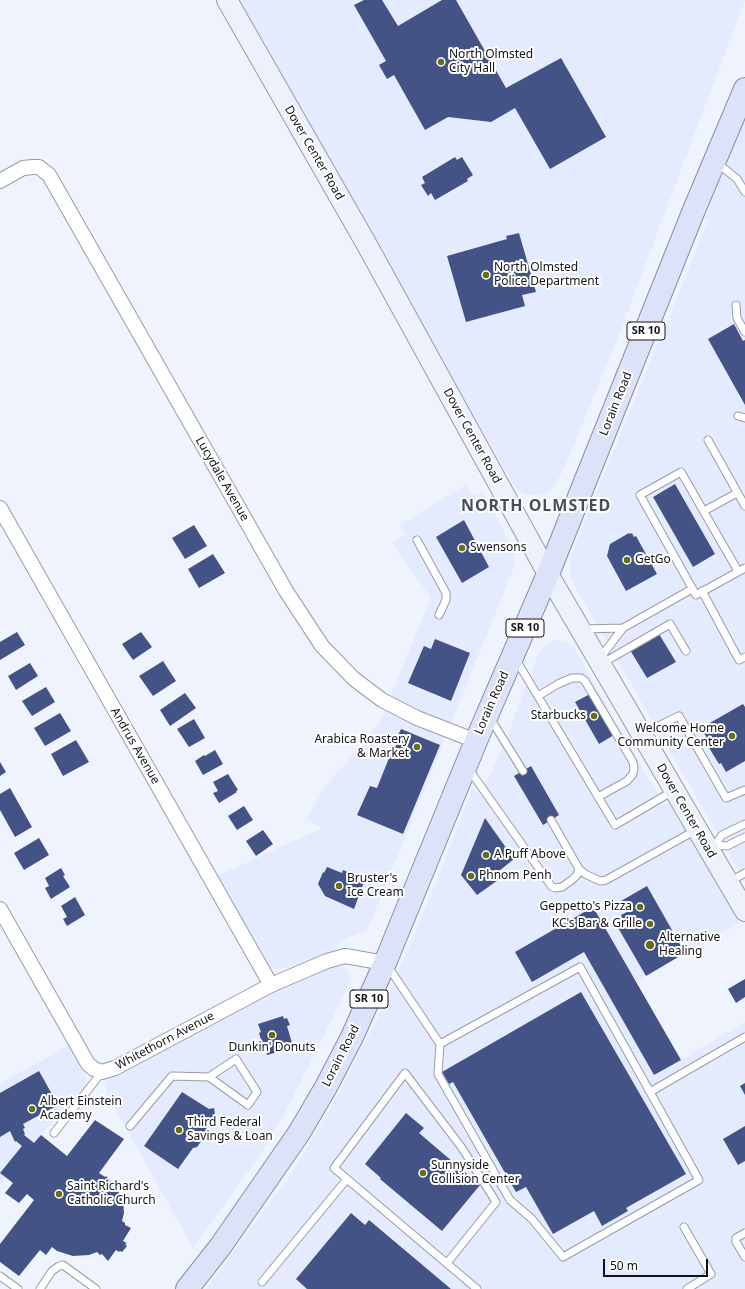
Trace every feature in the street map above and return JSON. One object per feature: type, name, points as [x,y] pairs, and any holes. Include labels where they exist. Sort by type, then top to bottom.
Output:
[{"type":"main road","name":"Lorain Road","points":[[187,1289],[220,1247],[299,1133],[326,1087],[352,1037],[386,963],[476,740],[548,574],[715,161],[738,113],[745,89]]},
{"type":"street","name":"Dover Center Road","points":[[227,0],[367,245],[548,574],[599,662],[698,830],[737,878],[745,911]]},
{"type":"street","name":"Lucydale Avenue","points":[[0,181],[23,168],[39,167],[49,175],[282,584],[322,646],[354,678],[382,700],[417,718],[476,740]]},
{"type":"street","name":"Andrus Avenue","points":[[0,508],[271,984]]},
{"type":"street","name":"Whitethorn Avenue","points":[[0,909],[88,1064],[94,1069],[102,1072],[115,1068],[271,984],[327,961],[345,956],[386,963]]},
{"type":"lane","points":[[715,161],[737,179],[745,192]]},
{"type":"lane","points":[[736,305],[737,318],[745,332]]},
{"type":"lane","points":[[708,440],[745,506]]},
{"type":"lane","points":[[681,472],[704,511],[742,570],[696,595],[640,495],[681,472]]},
{"type":"lane","points":[[704,511],[738,493]]},
{"type":"lane","points":[[417,540],[446,592],[446,600],[439,615]]},
{"type":"lane","points":[[599,662],[623,628],[692,589]]},
{"type":"lane","points":[[702,591],[739,660],[745,657]]},
{"type":"lane","points":[[599,662],[670,624],[686,651]]},
{"type":"lane","points":[[580,629],[623,628]]},
{"type":"lane","points":[[513,654],[615,825],[674,790]]},
{"type":"lane","points":[[538,696],[572,678],[581,678],[585,681],[633,762],[634,768],[634,774],[627,781],[598,797]]},
{"type":"lane","points":[[487,714],[523,771]]},
{"type":"lane","points":[[642,734],[679,716],[726,798],[745,790]]},
{"type":"lane","points":[[466,765],[552,887],[562,887],[577,875],[579,869]]},
{"type":"lane","points":[[552,820],[579,869],[585,874],[600,881],[606,880],[698,830]]},
{"type":"lane","points":[[712,847],[722,835],[745,824]]},
{"type":"lane","points":[[712,847],[727,846],[745,837]]},
{"type":"lane","points":[[386,963],[440,1044],[438,1074],[506,1194],[510,1200],[532,1219],[562,1257],[699,1180],[580,967],[440,1044]]},
{"type":"lane","points":[[650,1092],[745,1037]]},
{"type":"lane","points":[[130,1126],[172,1076],[208,1077],[248,1105],[257,1092],[236,1059],[208,1077]]},
{"type":"lane","points":[[54,1133],[102,1072]]},
{"type":"lane","points":[[447,1263],[496,1202],[462,1148],[405,1073],[334,1168],[477,1289]]},
{"type":"lane","points":[[262,1282],[347,1179]]},
{"type":"lane","points":[[684,1228],[711,1274],[686,1289]]},
{"type":"lane","points":[[745,1233],[736,1238],[736,1242],[745,1257]]},
{"type":"lane","points":[[40,1289],[52,1271],[63,1265],[96,1289]]},
{"type":"lane","points":[[0,1276],[18,1289]]},
{"type":"shaded area","points":[[234,0],[745,0],[618,337],[563,471],[550,492],[534,495],[523,494],[514,485]]},
{"type":"shaded area","points":[[745,119],[745,881],[570,578],[570,559],[703,232],[709,221],[705,217]]},
{"type":"shaded area","points":[[466,485],[473,496],[483,492],[513,550],[515,564],[368,929],[338,943],[337,950],[293,967],[271,969],[255,950],[215,877],[322,828],[306,819],[326,786],[379,724],[431,598],[392,543],[405,535],[400,525]]},
{"type":"shaded area","points":[[557,640],[566,642],[574,648],[663,804],[667,802],[694,842],[739,923],[636,982],[681,1060],[745,1022],[745,1289],[206,1289],[290,1176],[327,1115],[385,1004],[440,873],[473,787],[480,796],[508,737],[525,687],[540,650],[549,642]]},
{"type":"shaded area","points":[[339,966],[347,969],[351,980],[321,1041],[287,1109],[262,1152],[193,1248],[107,1094],[105,1080],[176,1039],[324,968]]},
{"type":"shaded area","name":"Albert Einstein Academy","points":[[69,1045],[88,1083],[41,1135],[0,1185],[0,1084]]},
{"type":"building","points":[[364,0],[382,0],[398,26],[442,0],[456,0],[506,88],[561,58],[606,137],[550,169],[515,108],[491,122],[448,117],[425,130],[394,75],[387,79],[379,65],[386,61],[354,5]]},
{"type":"building","points":[[455,157],[457,160],[462,157],[473,175],[467,179],[468,181],[435,200],[431,193],[428,196],[421,185],[425,183],[422,177]]},
{"type":"building","points":[[519,233],[536,292],[522,295],[525,306],[466,322],[447,256],[507,239],[506,236]]},
{"type":"building","points":[[734,324],[743,341],[745,340],[745,405],[708,339]]},
{"type":"building","points":[[675,484],[715,554],[693,567],[653,497]]},
{"type":"building","points":[[464,520],[489,567],[462,583],[436,537]]},
{"type":"building","points":[[194,525],[207,546],[185,559],[172,538]]},
{"type":"building","points":[[629,533],[632,533],[634,537],[636,536],[657,574],[626,591],[607,556],[610,544]]},
{"type":"building","points":[[213,554],[225,573],[199,588],[188,569]]},
{"type":"building","points":[[17,632],[25,645],[0,660],[0,642]]},
{"type":"building","points":[[141,632],[152,647],[133,660],[122,644]]},
{"type":"building","points":[[659,634],[676,662],[647,678],[630,650]]},
{"type":"building","points":[[435,639],[470,653],[451,701],[408,683],[424,646],[431,649]]},
{"type":"building","points":[[163,661],[176,681],[153,696],[139,676]]},
{"type":"building","points":[[30,663],[38,676],[16,690],[8,676]]},
{"type":"building","points":[[46,687],[55,702],[32,716],[22,701]]},
{"type":"building","points":[[185,693],[196,708],[170,726],[160,710]]},
{"type":"building","points":[[590,694],[614,735],[599,744],[575,702]]},
{"type":"building","points":[[743,704],[745,707],[745,761],[726,772],[721,763],[719,764],[708,746],[711,745],[701,728]]},
{"type":"building","points":[[60,713],[71,731],[45,746],[34,728]]},
{"type":"building","points":[[194,719],[205,738],[189,747],[177,729]]},
{"type":"building","points":[[401,729],[440,745],[403,834],[357,815],[370,786],[377,788],[394,745],[396,746],[397,742],[395,741]]},
{"type":"building","points":[[76,740],[89,762],[63,776],[51,754]]},
{"type":"building","points":[[215,750],[223,764],[203,775],[195,761]]},
{"type":"building","points":[[0,762],[6,772],[0,776]]},
{"type":"building","points":[[531,766],[559,815],[543,825],[514,776]]},
{"type":"building","points":[[228,774],[238,790],[219,803],[213,793],[218,791],[213,782]]},
{"type":"building","points":[[10,788],[32,827],[15,837],[0,810],[0,794]]},
{"type":"building","points":[[244,806],[253,820],[237,830],[228,816]]},
{"type":"building","points":[[485,818],[514,859],[494,875],[498,880],[477,895],[461,875]]},
{"type":"building","points":[[263,830],[273,844],[256,856],[246,841]]},
{"type":"building","points":[[39,838],[49,855],[24,870],[14,853]]},
{"type":"building","points":[[327,867],[342,873],[343,870],[350,873],[349,876],[364,882],[354,909],[325,896],[318,884]]},
{"type":"building","points":[[61,868],[65,875],[63,876],[70,887],[51,899],[45,888],[49,886],[45,878]]},
{"type":"building","points":[[647,886],[685,953],[646,976],[617,926],[623,920],[621,915],[627,912],[621,901]]},
{"type":"building","points":[[75,897],[85,915],[67,926],[63,919],[67,917],[61,906]]},
{"type":"building","points":[[593,907],[681,1060],[654,1075],[584,952],[532,982],[515,952]]},
{"type":"building","points":[[745,979],[745,997],[736,1003],[728,989]]},
{"type":"building","points":[[581,992],[686,1174],[626,1208],[628,1211],[602,1226],[594,1211],[553,1234],[526,1187],[516,1192],[453,1082],[449,1084],[442,1072]]},
{"type":"building","points":[[283,1016],[284,1019],[287,1018],[290,1025],[287,1026],[292,1043],[280,1047],[281,1051],[267,1055],[259,1033],[261,1032],[258,1024]]},
{"type":"building","points":[[39,1071],[58,1105],[23,1124],[25,1128],[23,1129],[24,1135],[34,1143],[41,1135],[67,1156],[95,1120],[124,1139],[99,1173],[105,1177],[106,1176],[116,1187],[123,1201],[124,1213],[122,1221],[125,1225],[131,1228],[123,1241],[127,1243],[125,1244],[127,1246],[122,1252],[116,1250],[108,1261],[102,1254],[100,1255],[97,1252],[89,1255],[73,1256],[57,1251],[52,1247],[46,1255],[40,1250],[19,1276],[0,1262],[0,1244],[34,1200],[27,1194],[19,1203],[5,1193],[13,1183],[0,1173],[22,1146],[16,1141],[15,1142],[10,1131],[0,1137],[0,1093]]},
{"type":"building","points":[[745,1083],[745,1095],[740,1086]]},
{"type":"building","points":[[182,1092],[209,1109],[214,1108],[216,1121],[211,1122],[202,1136],[202,1140],[197,1147],[193,1148],[178,1169],[144,1146]]},
{"type":"building","points":[[406,1113],[424,1128],[419,1133],[480,1185],[442,1231],[380,1179],[381,1178],[365,1164]]},
{"type":"building","points":[[745,1126],[745,1161],[738,1165],[723,1139]]},
{"type":"building","points":[[351,1213],[365,1225],[369,1220],[451,1289],[307,1289],[296,1279]]},
{"type":"place","name":"North Olmsted City Hall","points":[[441,62]]},
{"type":"place","name":"North Olmsted Police Department","points":[[486,275]]},
{"type":"place","name":"Swensons","points":[[462,548]]},
{"type":"place","name":"GetGo","points":[[627,560]]},
{"type":"place","name":"Starbucks","points":[[594,716]]},
{"type":"place","name":"Welcome Home Community Center","points":[[732,736]]},
{"type":"place","name":"Arabica Roastery & Market","points":[[417,747]]},
{"type":"place","name":"A Puff Above","points":[[486,855]]},
{"type":"place","name":"Phnom Penh","points":[[471,876]]},
{"type":"place","name":"Bruster's Ice Cream","points":[[339,886]]},
{"type":"place","name":"Geppetto's Pizza","points":[[640,907]]},
{"type":"place","name":"KC's Bar & Grille","points":[[650,924]]},
{"type":"place","name":"Alternative Healing","points":[[650,945]]},
{"type":"place","name":"Dunkin' Donuts","points":[[272,1035]]},
{"type":"place","name":"Albert Einstein Academy","points":[[32,1109]]},
{"type":"place","name":"Third Federal Savings & Loan","points":[[179,1130]]},
{"type":"place","name":"Sunnyside Collision Center","points":[[423,1173]]},
{"type":"place","name":"Saint Richard's Catholic Church","points":[[59,1194]]},
{"type":"district","name":"NORTH OLMSTED","points":[[536,506]]}]
